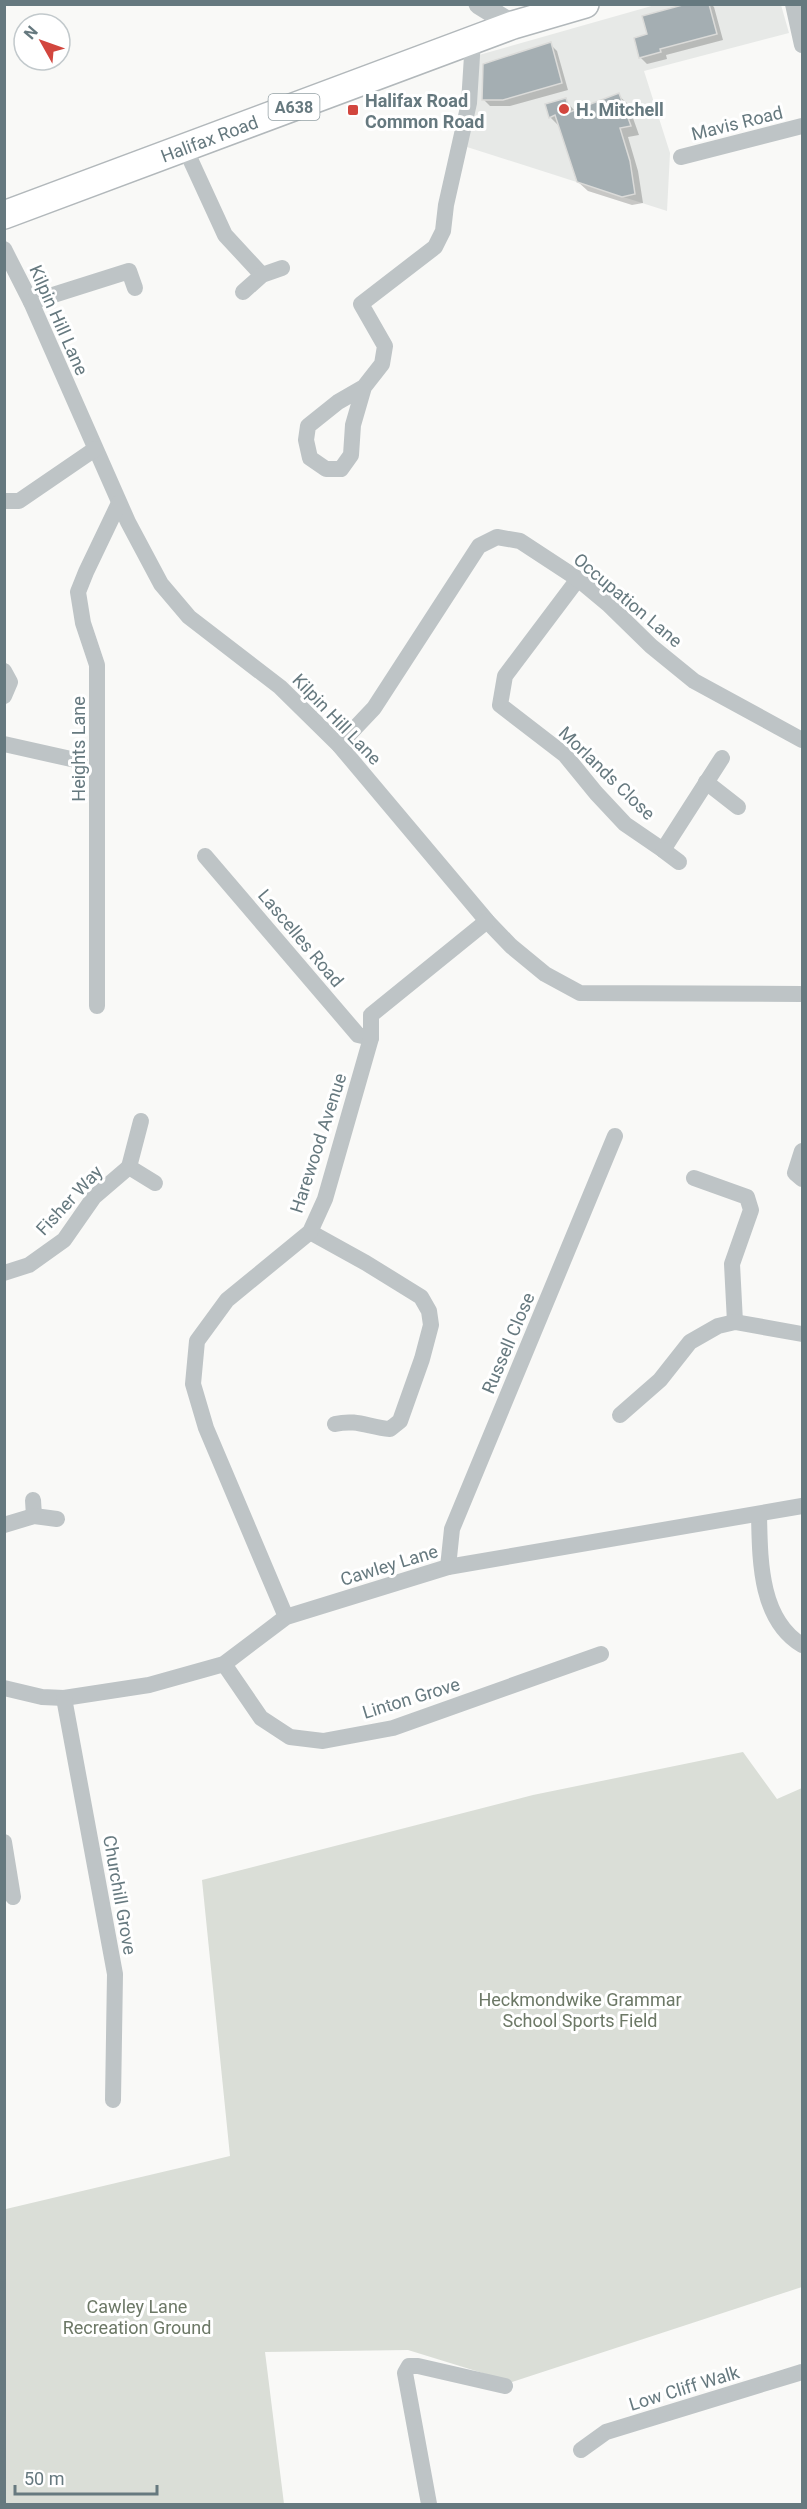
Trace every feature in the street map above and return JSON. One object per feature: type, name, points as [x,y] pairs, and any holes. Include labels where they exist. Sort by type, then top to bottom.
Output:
[{"type":"main road","name":"Halifax Road","points":[[4,215],[513,25],[585,4]]},
{"type":"street","points":[[479,4],[513,25]]},
{"type":"street","points":[[793,4],[802,45]]},
{"type":"street","points":[[364,387],[338,402],[308,426],[306,440],[310,458],[326,469],[341,469],[351,455],[353,425],[364,387],[382,364],[385,346],[361,304],[435,246],[443,231],[446,205],[469,103],[473,40]]},
{"type":"street","name":"Mavis Road","points":[[681,157],[802,126]]},
{"type":"street","points":[[185,148],[225,235],[262,275]]},
{"type":"street","name":"Kilpin Hill Lane","points":[[4,249],[31,302],[119,503],[160,584],[189,617],[280,687],[339,745],[487,921],[511,946],[545,974],[580,993],[802,994]]},
{"type":"street","points":[[243,292],[262,275],[282,268]]},
{"type":"street","points":[[31,302],[129,272],[135,288]]},
{"type":"street","points":[[4,501],[19,501],[95,449]]},
{"type":"street","name":"Heights Lane","points":[[97,1006],[97,664],[83,623],[78,592],[119,503]]},
{"type":"street","name":"Occupation Lane","points":[[339,745],[374,708],[480,546],[496,537],[520,541],[578,579],[608,604],[651,646],[694,681],[802,740]]},
{"type":"street","name":"Morlands Close","points":[[578,579],[505,676],[500,705],[565,755],[625,824],[679,862]]},
{"type":"street","points":[[4,671],[10,682],[4,696]]},
{"type":"street","points":[[4,744],[80,761]]},
{"type":"street","name":"Morlands Close","points":[[663,850],[722,758]]},
{"type":"street","points":[[706,782],[738,807]]},
{"type":"street","name":"Lascelles Road","points":[[205,855],[358,1035],[371,1038]]},
{"type":"street","name":"Harewood Avenue","points":[[286,1617],[206,1428],[193,1384],[197,1341],[227,1300],[310,1232],[325,1199],[371,1038],[371,1015],[487,921]]},
{"type":"street","name":"Fisher Way","points":[[4,1273],[29,1265],[63,1240],[94,1197],[129,1167],[141,1121]]},
{"type":"street","name":"Russell Close","points":[[448,1567],[452,1528],[615,1136]]},
{"type":"street","points":[[802,1151],[795,1173],[802,1179]]},
{"type":"street","name":"Fisher Way","points":[[129,1167],[155,1183]]},
{"type":"street","points":[[694,1178],[747,1197],[751,1210],[732,1264],[735,1322]]},
{"type":"street","points":[[310,1232],[421,1297],[429,1311],[431,1326],[400,1421],[390,1429],[368,1427],[353,1420],[335,1424]]},
{"type":"street","points":[[620,1415],[660,1380],[690,1342],[717,1326],[735,1322],[802,1334]]},
{"type":"street","name":"Cawley Lane","points":[[4,1688],[42,1697],[64,1698],[149,1685],[224,1664],[286,1617],[448,1567],[802,1506]]},
{"type":"street","points":[[4,1525],[33,1508],[57,1519]]},
{"type":"street","points":[[759,1514],[760,1566],[767,1594],[780,1624],[802,1645]]},
{"type":"street","name":"Linton Grove","points":[[224,1664],[261,1718],[290,1737],[322,1741],[393,1728],[601,1654]]},
{"type":"street","name":"Churchill Grove","points":[[64,1698],[115,1974],[113,2100]]},
{"type":"street","points":[[4,1842],[13,1897]]},
{"type":"street","points":[[429,2505],[405,2373],[410,2366],[418,2366],[505,2386]]},
{"type":"street","name":"Low Cliff Walk","points":[[581,2450],[606,2432],[802,2372]]},
{"type":"shaded area","name":"H. Mitchell","points":[[655,5],[781,5],[789,33],[644,71],[670,153],[667,211],[467,147],[479,55]]},
{"type":"green space","name":"Heckmondwike Grammar School Sports Field","points":[[743,1752],[777,1799],[802,1788],[802,2287],[512,2382],[408,2350],[265,2352],[284,2504],[5,2504],[4,2206],[6,2209],[230,2156],[202,1880],[533,1795]]},
{"type":"building","points":[[686,4],[709,4],[717,34],[660,49],[661,52],[639,58],[634,38],[647,34],[642,16]]},
{"type":"building","points":[[551,42],[562,83],[503,100],[482,100],[483,64]]},
{"type":"building","points":[[619,93],[631,126],[620,128],[630,161],[635,194],[622,197],[577,182],[555,115],[549,118],[545,104],[566,98],[570,112]]},
{"type":"place","name":"H. Mitchell","points":[[564,109]]},
{"type":"place","name":"Halifax Road Common Road","points":[[353,110]]},
{"type":"park label","name":"Cawley Lane Recreation Ground","points":[[137,2316]]}]
